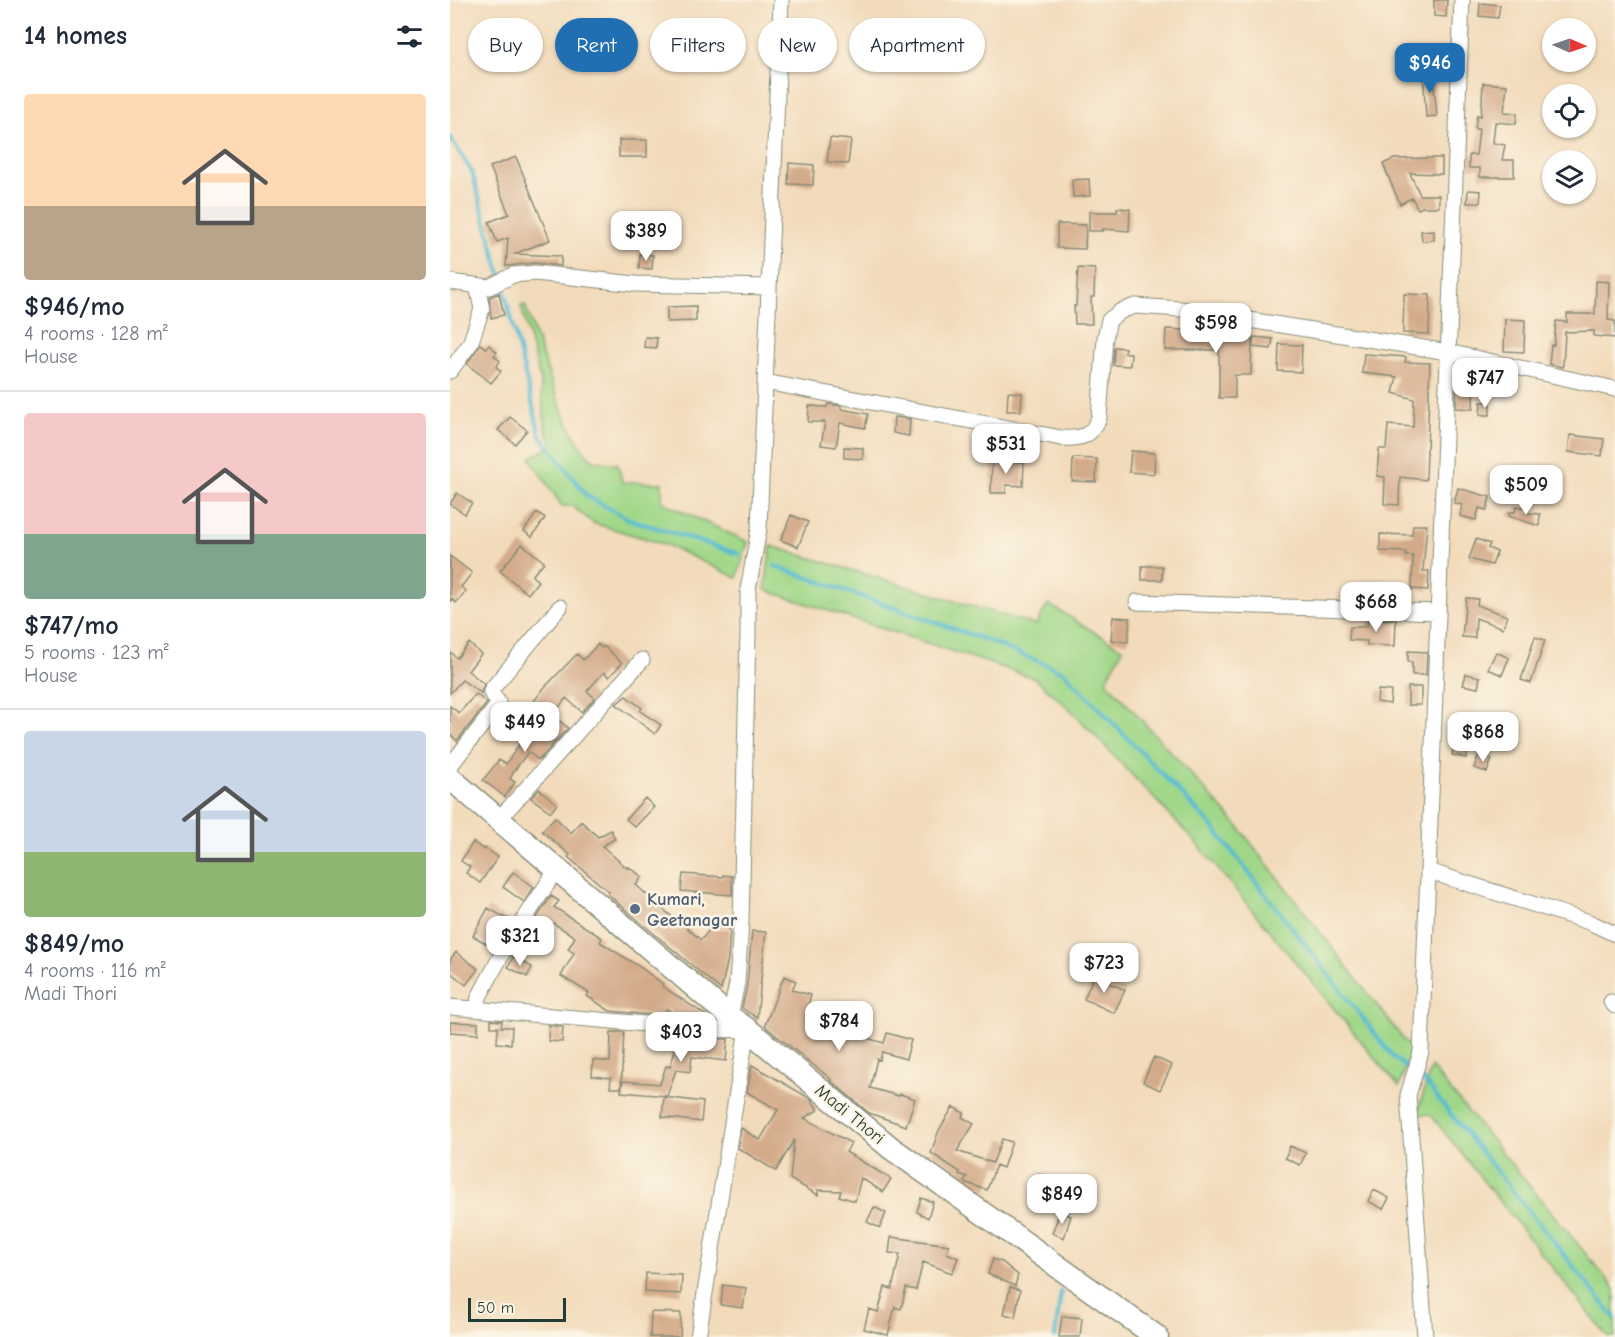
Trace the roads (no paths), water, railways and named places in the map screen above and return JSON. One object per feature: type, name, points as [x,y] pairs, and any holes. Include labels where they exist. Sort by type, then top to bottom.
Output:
[{"type":"main road","name":"Madi Thori","points":[[450,778],[738,1023],[891,1148],[1157,1337]]},
{"type":"street","points":[[698,1337],[738,1023],[737,983],[741,923],[748,590],[759,529],[781,0]]},
{"type":"street","points":[[1425,1337],[1408,1095],[1421,1052],[1462,0]]},
{"type":"street","points":[[450,282],[483,287],[513,275],[535,273],[635,284],[769,287]]},
{"type":"street","points":[[450,371],[470,344],[482,309],[483,287]]},
{"type":"street","points":[[765,382],[1061,438],[1077,439],[1094,429],[1099,418],[1105,338],[1109,320],[1121,310],[1136,306],[1181,309],[1448,352],[1615,389]]},
{"type":"street","points":[[1137,602],[1438,612]]},
{"type":"street","points":[[450,766],[497,706],[498,702],[490,692],[496,682],[560,607]]},
{"type":"street","points":[[500,819],[642,660]]},
{"type":"street","points":[[477,1009],[479,997],[503,952],[557,869]]},
{"type":"street","points":[[1428,871],[1589,922],[1615,934]]},
{"type":"street","points":[[450,1007],[715,1030],[738,1023]]},
{"type":"waterway","points":[[450,137],[472,172],[501,277]]},
{"type":"waterway","points":[[503,285],[540,435],[587,496],[629,519],[739,554]]},
{"type":"waterway","points":[[775,566],[986,640],[1064,672],[1213,827],[1394,1058],[1410,1070]]},
{"type":"waterway","points":[[1419,1076],[1615,1318]]},
{"type":"waterway","points":[[1055,1337],[1061,1292]]},
{"type":"place","name":"Kumari, Geetanagar","points":[[635,909]]}]
